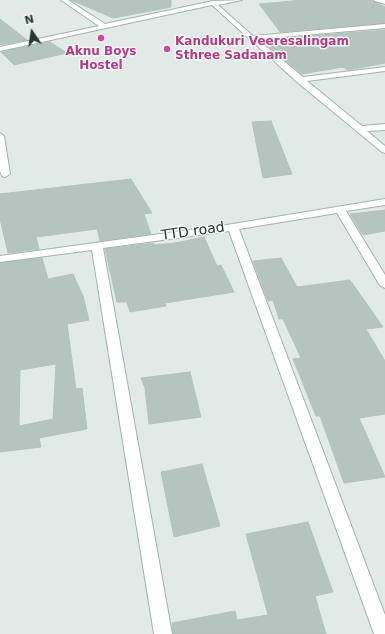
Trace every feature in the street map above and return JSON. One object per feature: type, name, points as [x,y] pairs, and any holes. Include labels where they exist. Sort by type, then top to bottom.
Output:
[{"type":"street","points":[[64,0],[105,27]]},
{"type":"street","points":[[194,0],[202,5]]},
{"type":"street","points":[[0,49],[202,5],[239,0]]},
{"type":"street","points":[[377,0],[385,2]]},
{"type":"street","points":[[213,3],[300,80],[385,150]]},
{"type":"street","points":[[251,38],[385,26]]},
{"type":"street","points":[[300,80],[385,69]]},
{"type":"street","points":[[359,129],[385,127]]},
{"type":"street","points":[[0,136],[5,174]]},
{"type":"street","name":"TTD road","points":[[0,259],[233,227],[385,202]]},
{"type":"street","points":[[340,209],[385,284]]},
{"type":"street","points":[[233,227],[383,634]]},
{"type":"street","points":[[97,245],[164,634]]},
{"type":"building","points":[[71,0],[171,0],[171,7],[113,18]]},
{"type":"building","points":[[304,0],[372,0],[385,7],[385,23],[280,32],[259,4]]},
{"type":"building","points":[[0,19],[27,40],[0,45]]},
{"type":"building","points":[[385,30],[385,63],[348,70],[343,67],[302,74],[269,47],[290,44],[285,38]]},
{"type":"building","points":[[50,42],[67,53],[14,65],[1,52]]},
{"type":"building","points":[[271,121],[292,174],[263,178],[252,122]]},
{"type":"building","points":[[131,179],[152,213],[144,214],[151,234],[100,241],[97,229],[36,237],[39,249],[8,253],[0,219],[0,194]]},
{"type":"building","points":[[385,210],[385,231],[363,235],[350,214]]},
{"type":"building","points":[[204,237],[217,266],[221,265],[234,292],[165,303],[166,306],[130,312],[127,302],[117,302],[105,249],[154,243],[154,245],[175,243]]},
{"type":"building","points":[[42,258],[48,279],[73,274],[83,296],[89,320],[67,324],[76,389],[82,388],[87,429],[39,438],[41,447],[0,452],[0,263]],"holes":[[[56,364],[53,419],[19,426],[20,370]]]},
{"type":"building","points":[[281,258],[297,287],[350,280],[383,327],[366,329],[385,361],[385,414],[359,418],[385,477],[344,483],[320,416],[316,416],[293,359],[301,358],[283,319],[279,319],[273,300],[268,301],[253,261]]},
{"type":"building","points":[[190,372],[201,417],[149,424],[145,388],[141,378]]},
{"type":"building","points":[[202,464],[220,526],[174,537],[161,472]]},
{"type":"building","points":[[308,522],[333,592],[315,596],[326,634],[173,634],[172,623],[235,611],[237,620],[268,615],[246,534]]},
{"type":"place","name":"Aknu Boys Hostel","points":[[101,38]]},
{"type":"place","name":"Kandukuri Veeresalingam Sthree Sadanam","points":[[167,49]]}]
